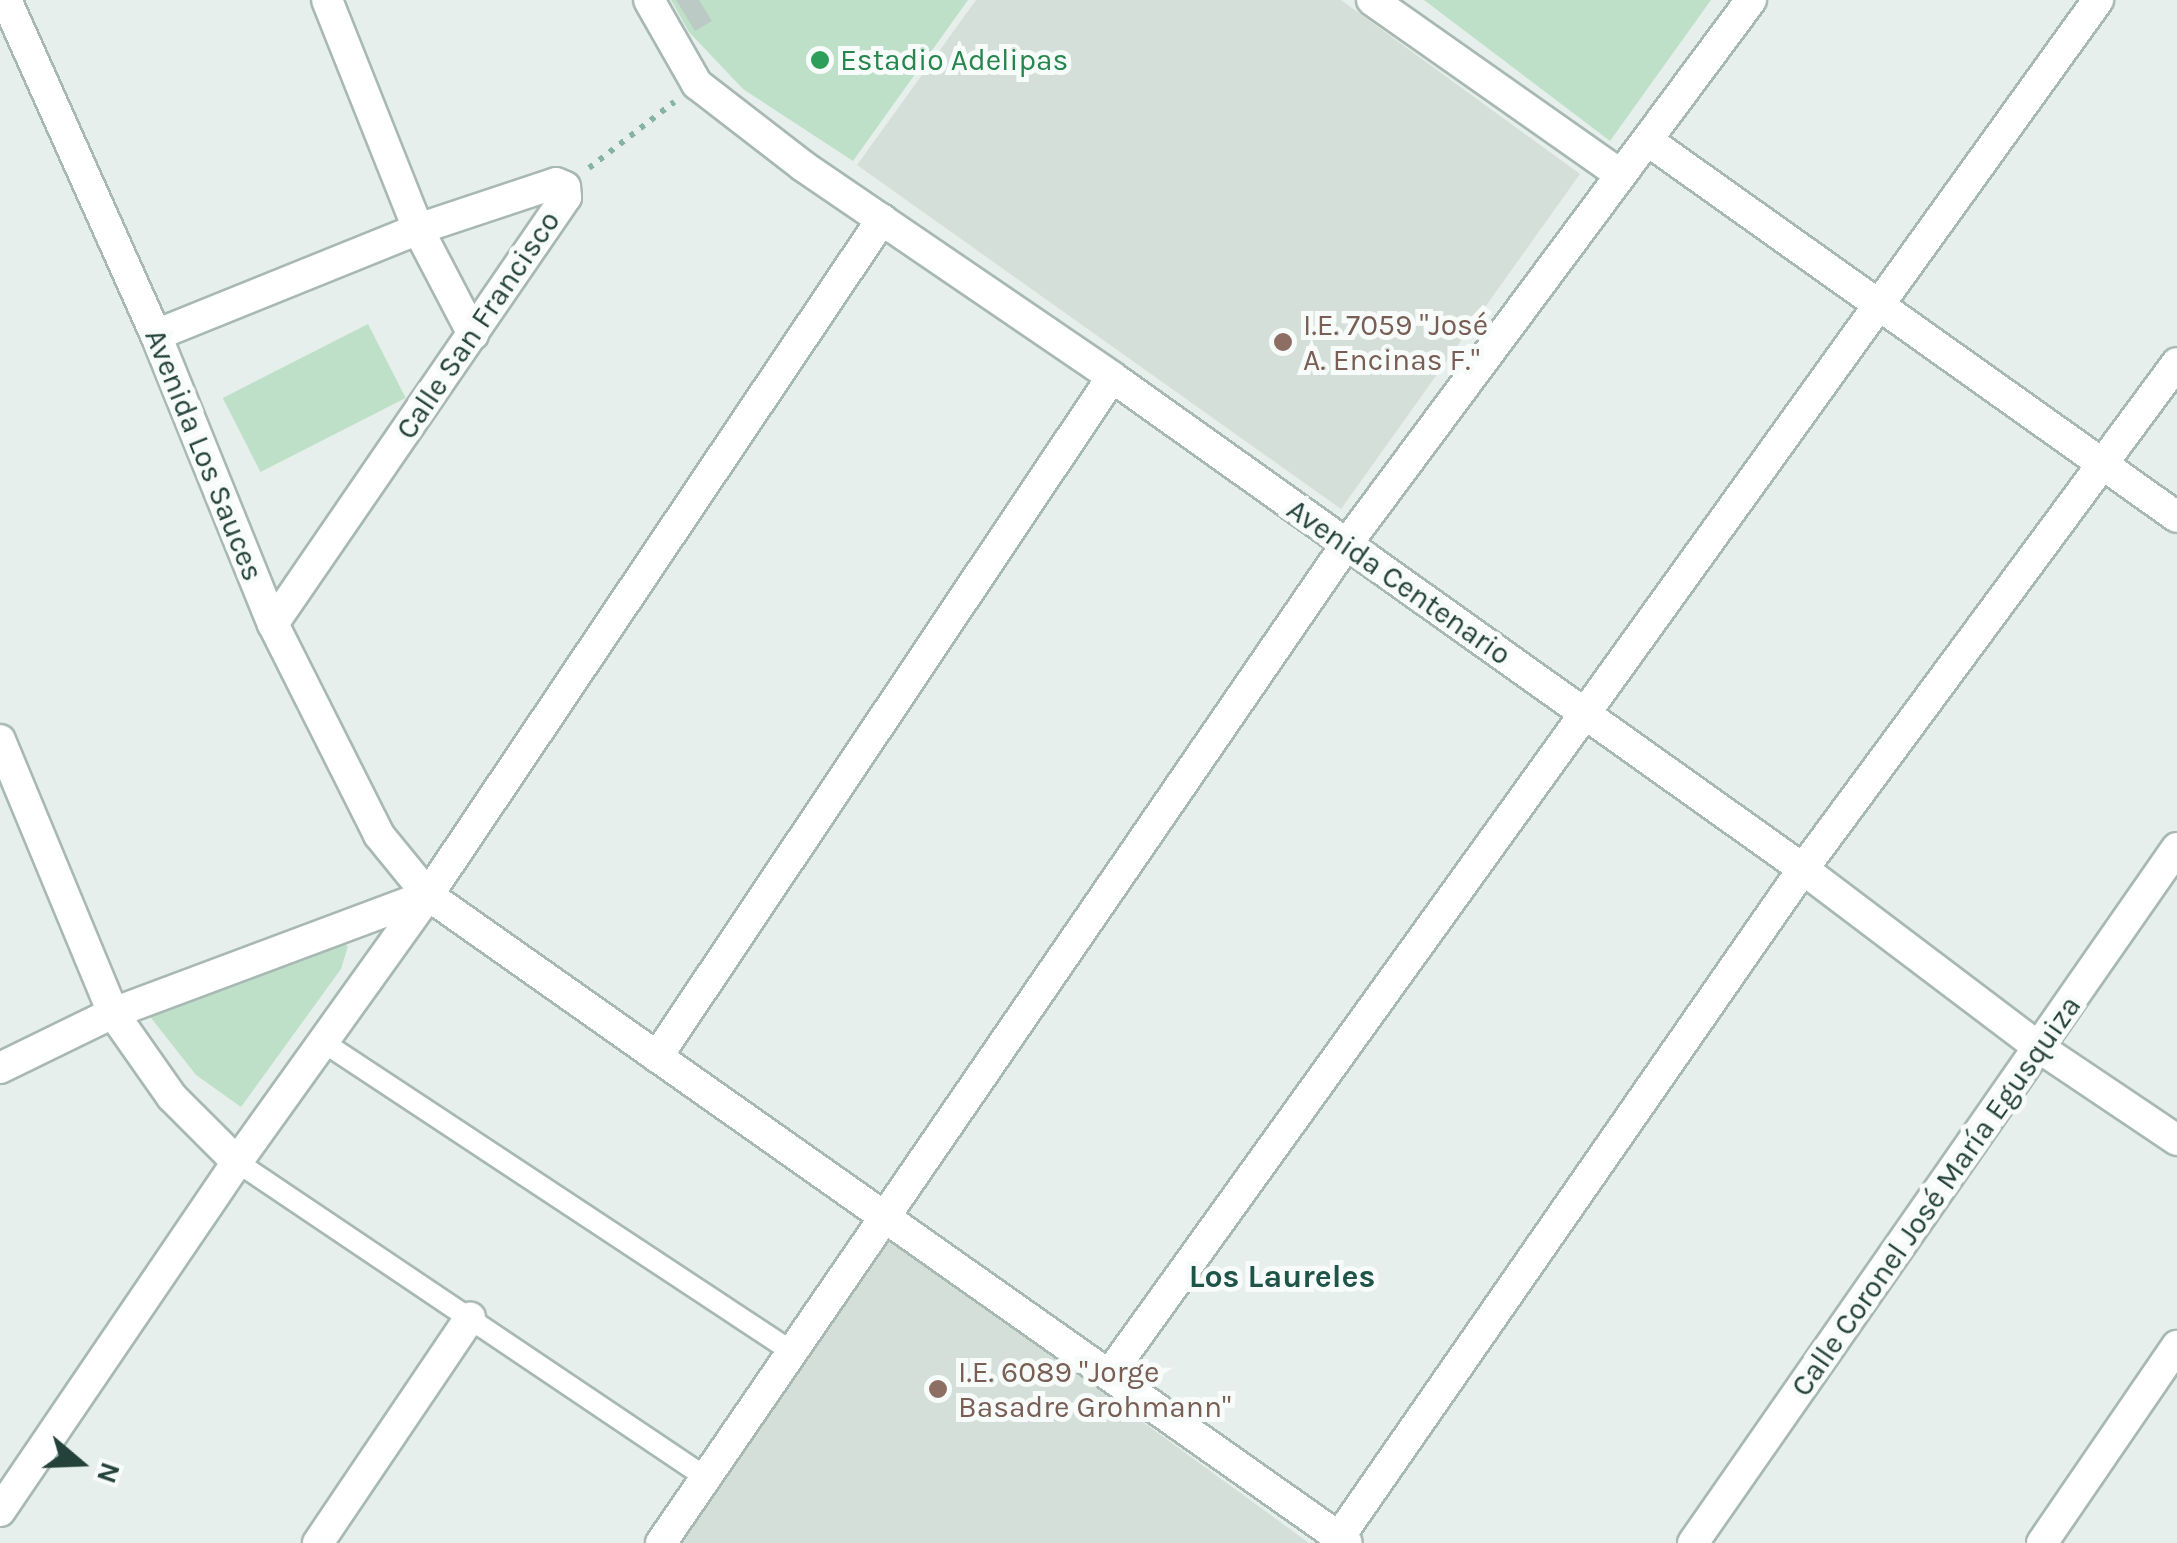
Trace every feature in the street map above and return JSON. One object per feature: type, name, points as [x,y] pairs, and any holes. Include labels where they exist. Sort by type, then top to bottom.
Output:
[{"type":"street","points":[[326,0],[418,229],[473,334]]},
{"type":"street","name":"Avenida Centenario","points":[[649,0],[697,84],[882,219],[1112,376],[1803,869],[2040,1048],[2177,1140]]},
{"type":"street","points":[[1372,0],[1620,175]]},
{"type":"street","points":[[660,1543],[1346,545],[1751,0]]},
{"type":"street","points":[[1109,1375],[2098,0]]},
{"type":"street","name":"Avenida Los Sauces","points":[[8,3],[156,334],[272,624],[380,835],[428,896],[1340,1541]]},
{"type":"street","points":[[1647,140],[1878,308],[2177,517]]},
{"type":"street","name":"Calle San Francisco","points":[[156,334],[418,229],[556,183],[565,187],[566,197],[272,624]]},
{"type":"street","points":[[0,1512],[237,1162],[428,896],[882,219]]},
{"type":"street","points":[[1340,1541],[1803,869],[2177,364]]},
{"type":"street","points":[[657,1057],[1112,376]]},
{"type":"street","points":[[0,740],[113,1013],[172,1096],[237,1162]]},
{"type":"street","name":"Calle Coronel José María Egusquiza","points":[[1693,1543],[2177,848]]},
{"type":"street","points":[[0,1068],[113,1013],[428,896]]},
{"type":"street","points":[[318,1543],[470,1318]]},
{"type":"street","points":[[2042,1543],[2177,1346]]},
{"type":"lane","points":[[323,1042],[791,1351]]},
{"type":"lane","points":[[237,1162],[705,1477]]},
{"type":"path","points":[[565,187],[697,84]]},
{"type":"shaded area","name":"I.E. 7059 \"José A. Encinas F.\"","points":[[976,0],[1341,0],[1580,174],[1341,509],[857,165]]},
{"type":"shaded area","name":"I.E. 6089 \"Jorge Basadre Grohmann\"","points":[[885,1234],[1309,1543],[673,1543]]},
{"type":"green space","name":"Estadio Adelipas","points":[[671,0],[968,0],[853,161],[743,89],[689,32]]},
{"type":"green space","points":[[1424,0],[1711,0],[1610,141]]},
{"type":"green space","points":[[368,324],[406,398],[260,472],[223,398]]},
{"type":"green space","points":[[334,942],[348,946],[341,969],[241,1107],[196,1075],[148,1014]]},
{"type":"building","points":[[676,0],[699,0],[712,21],[695,31]]},
{"type":"place","name":"Estadio Adelipas","points":[[820,60]]},
{"type":"place","name":"I.E. 7059 \"José A. Encinas F.\"","points":[[1283,342]]},
{"type":"place","name":"I.E. 6089 \"Jorge Basadre Grohmann\"","points":[[938,1389]]},
{"type":"district","name":"Los Laureles","points":[[1282,1277]]}]
